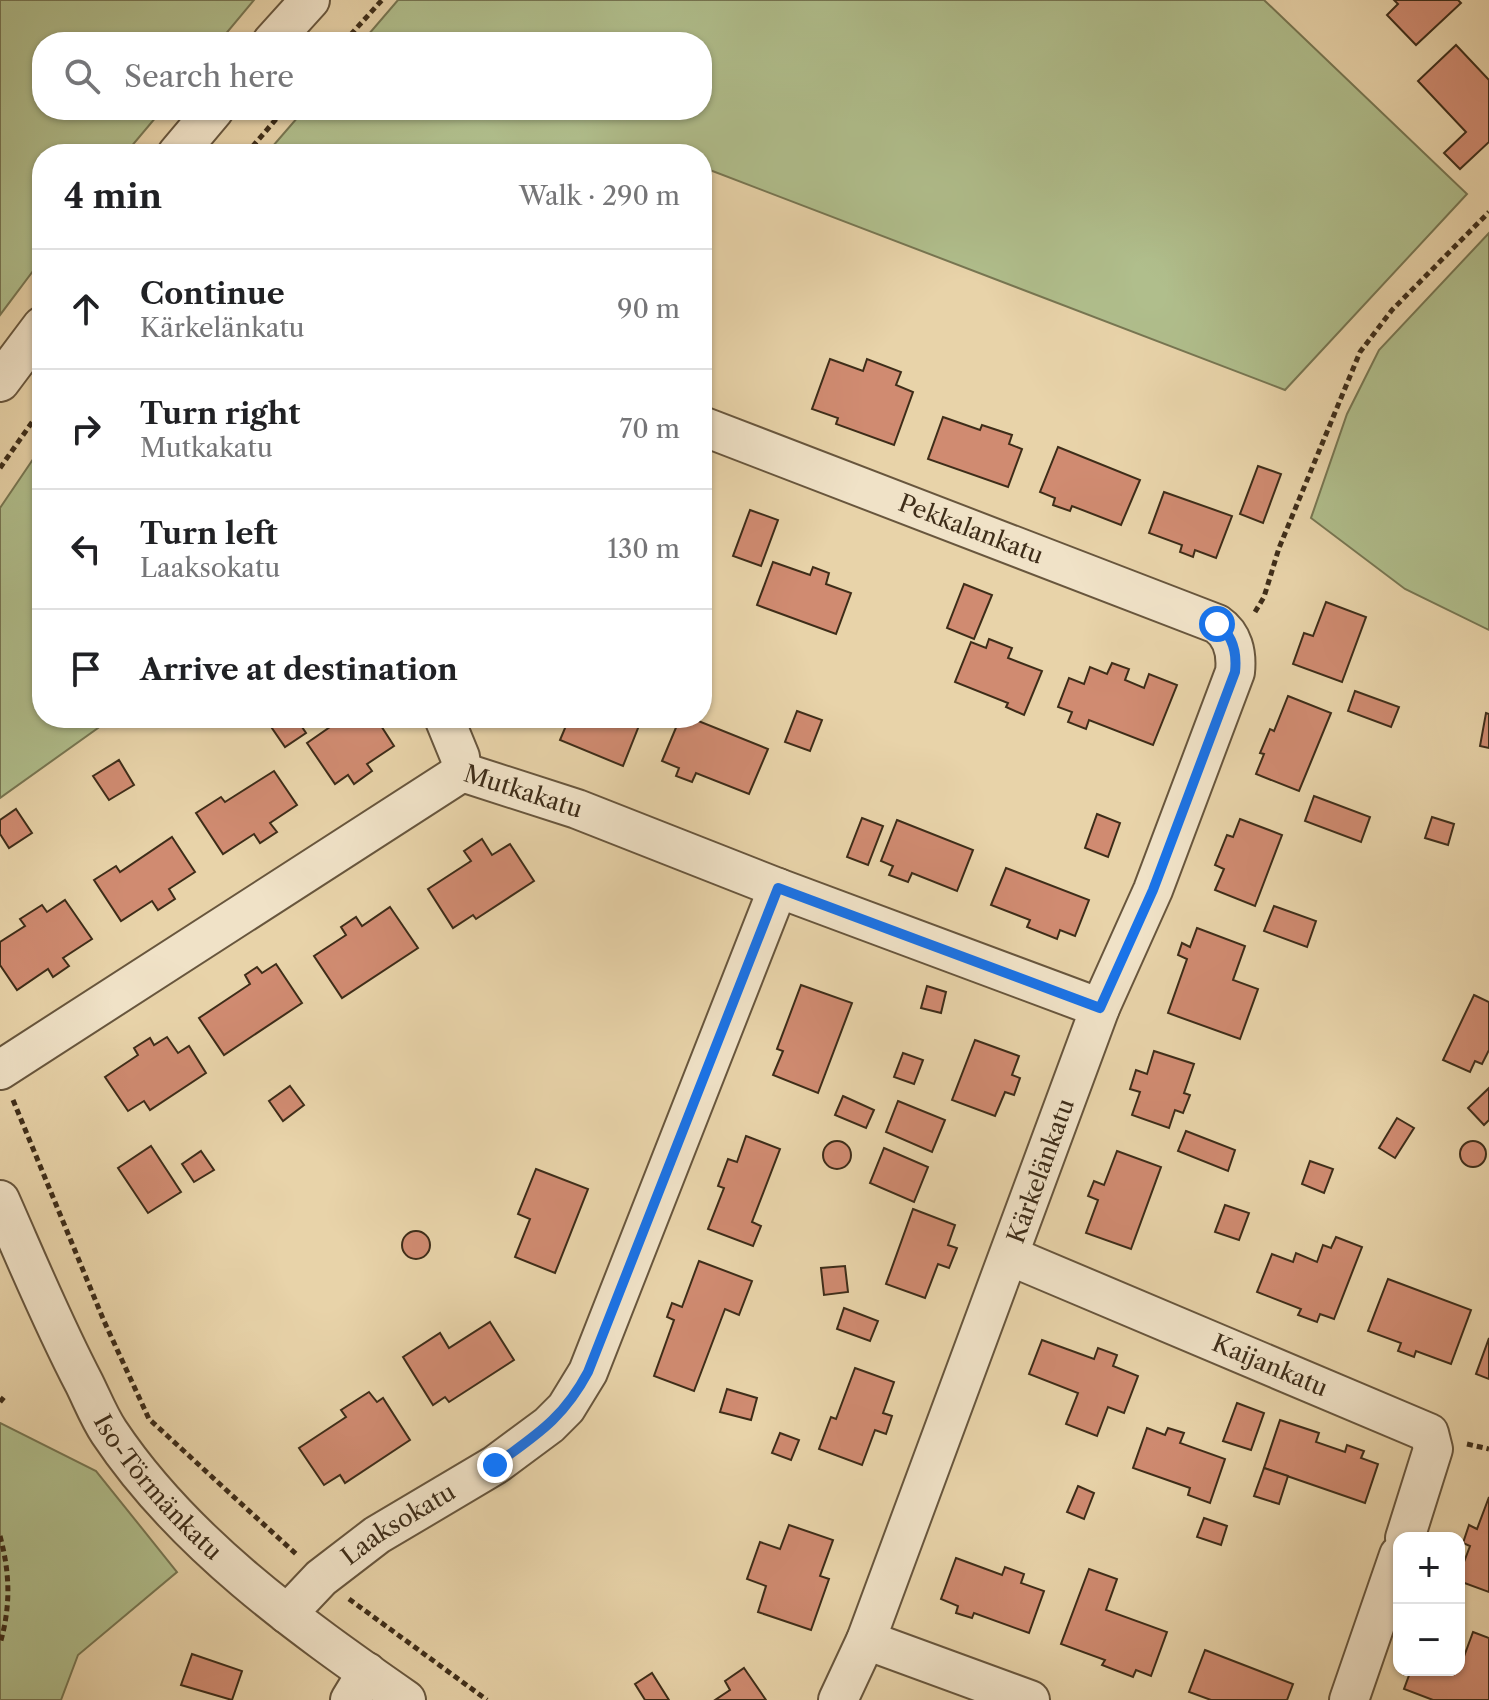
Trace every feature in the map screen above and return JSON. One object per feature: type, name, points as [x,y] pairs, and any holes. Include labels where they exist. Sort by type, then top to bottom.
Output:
[{"type":"street","points":[[281,32],[310,0]]},
{"type":"street","points":[[185,144],[206,120]]},
{"type":"street","points":[[0,382],[32,339]]},
{"type":"street","name":"Pekkalankatu","points":[[712,430],[1217,624],[1232,641]]},
{"type":"street","name":"Kärkelänkatu","points":[[838,1700],[866,1640],[1100,1008],[1153,890],[1235,672],[1232,641]]},
{"type":"street","points":[[449,728],[456,743],[462,772]]},
{"type":"street","name":"Mutkakatu","points":[[0,1070],[462,772],[577,809],[1100,1008]]},
{"type":"street","name":"Laaksokatu","points":[[287,1614],[321,1578],[377,1535],[495,1465],[538,1433],[566,1408],[577,1392],[588,1372],[778,888]]},
{"type":"street","name":"Iso-Törmänkatu","points":[[0,1200],[68,1354],[107,1429],[142,1478],[191,1530],[287,1614],[358,1686],[406,1700]]},
{"type":"street","name":"Kaijankatu","points":[[1010,1256],[1429,1433],[1433,1449],[1407,1532]]},
{"type":"street","points":[[1349,1700],[1393,1572]]},
{"type":"street","points":[[866,1640],[1030,1700]]},
{"type":"path","points":[[353,32],[382,0]]},
{"type":"path","points":[[255,144],[275,120]]},
{"type":"path","points":[[1232,641],[1264,597],[1279,548],[1360,352],[1392,310],[1489,212]]},
{"type":"path","points":[[0,468],[32,422]]},
{"type":"path","points":[[0,1070],[104,1321],[149,1419],[321,1578],[477,1697],[487,1700]]},
{"type":"path","points":[[0,1536],[10,1581],[7,1621],[0,1644]]},
{"type":"green space","points":[[0,0],[254,0],[227,32],[32,32],[32,120],[154,120],[133,144],[32,144],[32,272],[0,315]]},
{"type":"green space","points":[[398,0],[1264,0],[1467,194],[1285,390],[712,171],[712,144],[275,144],[295,120],[712,120],[712,32],[371,32]]},
{"type":"green space","points":[[1489,233],[1489,630],[1405,589],[1311,518],[1347,414],[1379,350]]},
{"type":"green space","points":[[32,461],[32,728],[98,728],[0,798],[0,508]]},
{"type":"green space","points":[[0,1423],[96,1471],[177,1572],[78,1655],[61,1700],[0,1700]]},
{"type":"building","points":[[1394,0],[1458,0],[1461,3],[1416,45],[1387,15],[1398,4]]},
{"type":"building","points":[[1456,45],[1489,80],[1489,142],[1460,169],[1444,153],[1466,132],[1418,81]]},
{"type":"building","points":[[830,359],[863,371],[867,359],[901,372],[896,385],[913,392],[894,445],[836,424],[838,418],[812,409]]},
{"type":"building","points":[[943,417],[980,430],[982,425],[1012,435],[1009,444],[1022,449],[1008,487],[928,459]]},
{"type":"building","points":[[1058,447],[1140,480],[1121,525],[1072,506],[1070,511],[1053,505],[1055,498],[1040,492]]},
{"type":"building","points":[[1258,466],[1281,474],[1263,523],[1240,514]]},
{"type":"building","points":[[1164,492],[1232,516],[1216,558],[1195,550],[1193,557],[1180,552],[1182,545],[1149,533]]},
{"type":"building","points":[[750,510],[778,520],[761,566],[733,556]]},
{"type":"building","points":[[773,562],[810,575],[813,567],[829,573],[826,584],[851,593],[836,634],[757,605]]},
{"type":"building","points":[[964,584],[992,595],[974,639],[947,628]]},
{"type":"building","points":[[1326,602],[1366,617],[1342,682],[1293,664],[1304,633],[1313,636]]},
{"type":"building","points":[[989,639],[1012,648],[1008,658],[1042,671],[1024,715],[1006,707],[1008,703],[955,682],[971,642],[986,648]]},
{"type":"building","points":[[1112,663],[1129,669],[1125,680],[1144,688],[1149,674],[1177,685],[1153,745],[1089,720],[1086,729],[1068,722],[1072,712],[1058,707],[1069,678],[1084,684],[1090,667],[1107,674]]},
{"type":"building","points":[[1355,691],[1399,707],[1391,727],[1348,711]]},
{"type":"building","points":[[1288,696],[1331,713],[1299,791],[1256,774],[1264,754],[1260,753],[1270,729],[1274,731]]},
{"type":"building","points":[[797,711],[822,720],[810,751],[785,742]]},
{"type":"building","points":[[1486,713],[1489,714],[1489,748],[1480,746]]},
{"type":"building","points":[[712,726],[768,749],[749,794],[696,773],[692,782],[676,776],[679,768],[662,761],[676,728]]},
{"type":"building","points":[[272,728],[303,728],[306,733],[285,747]]},
{"type":"building","points":[[329,728],[382,728],[394,746],[367,764],[372,771],[354,784],[348,775],[335,784],[307,743]]},
{"type":"building","points":[[565,728],[638,728],[623,766],[560,740]]},
{"type":"building","points":[[119,760],[134,785],[109,800],[93,776]]},
{"type":"building","points":[[274,771],[297,805],[270,823],[277,832],[260,843],[254,834],[223,854],[196,813],[221,797],[225,802]]},
{"type":"building","points":[[1314,796],[1370,817],[1361,842],[1305,821]]},
{"type":"building","points":[[16,809],[32,833],[9,848],[0,834],[0,820]]},
{"type":"building","points":[[1097,814],[1120,823],[1108,857],[1085,848]]},
{"type":"building","points":[[1432,817],[1454,824],[1448,845],[1425,838]]},
{"type":"building","points":[[862,818],[883,826],[868,865],[847,857]]},
{"type":"building","points":[[1240,819],[1282,835],[1255,906],[1215,890],[1224,869],[1215,865],[1227,835],[1233,837]]},
{"type":"building","points":[[897,820],[973,850],[957,891],[912,873],[908,882],[889,875],[893,866],[881,861]]},
{"type":"building","points":[[172,837],[195,872],[169,889],[175,899],[158,910],[152,901],[121,921],[94,880],[116,866],[120,872]]},
{"type":"building","points":[[482,839],[492,855],[510,844],[534,881],[476,919],[473,915],[453,928],[428,889],[471,861],[464,851]]},
{"type":"building","points":[[1006,868],[1089,900],[1075,936],[1060,930],[1057,939],[1027,927],[1030,920],[991,905]]},
{"type":"building","points":[[65,900],[92,939],[63,958],[69,966],[53,977],[48,969],[17,990],[0,965],[0,942],[25,926],[20,919],[42,905],[47,912]]},
{"type":"building","points":[[1274,906],[1316,921],[1307,947],[1264,931]]},
{"type":"building","points":[[390,907],[418,948],[342,998],[314,956],[346,935],[341,927],[356,917],[362,926]]},
{"type":"building","points":[[1197,928],[1245,946],[1233,980],[1258,989],[1240,1039],[1168,1013],[1187,959],[1178,955],[1182,943],[1190,947]]},
{"type":"building","points":[[276,964],[302,1003],[224,1055],[199,1018],[250,984],[245,975],[257,967],[262,973]]},
{"type":"building","points":[[801,985],[852,1003],[818,1093],[773,1075],[783,1051],[777,1049]]},
{"type":"building","points":[[927,986],[946,992],[941,1013],[921,1008]]},
{"type":"building","points":[[1474,995],[1489,1002],[1489,1050],[1482,1064],[1475,1061],[1470,1072],[1443,1060]]},
{"type":"building","points":[[167,1037],[178,1053],[189,1046],[206,1073],[150,1110],[144,1101],[128,1111],[105,1077],[138,1055],[134,1048],[150,1038],[154,1045]]},
{"type":"building","points":[[975,1040],[1019,1056],[1012,1075],[1020,1078],[1014,1095],[1005,1092],[995,1116],[952,1100]]},
{"type":"building","points":[[1154,1051],[1194,1064],[1184,1093],[1190,1095],[1183,1113],[1175,1110],[1169,1128],[1132,1115],[1140,1092],[1130,1089],[1136,1070],[1147,1074]]},
{"type":"building","points":[[903,1053],[923,1060],[914,1084],[894,1077]]},
{"type":"building","points":[[290,1086],[304,1105],[283,1121],[269,1101]]},
{"type":"building","points":[[1489,1088],[1489,1120],[1484,1125],[1468,1108]]},
{"type":"building","points":[[843,1096],[874,1110],[866,1128],[835,1115]]},
{"type":"building","points":[[898,1101],[945,1120],[932,1152],[886,1132]]},
{"type":"building","points":[[1397,1118],[1414,1128],[1395,1158],[1379,1148]]},
{"type":"building","points":[[1186,1131],[1235,1150],[1228,1171],[1178,1151]]},
{"type":"building","points":[[746,1136],[780,1149],[752,1222],[761,1226],[753,1246],[708,1229],[724,1188],[718,1186],[728,1159],[737,1162]]},
{"type":"building","points":[[837,1141],[847,1145],[851,1155],[847,1165],[837,1169],[827,1165],[823,1155],[827,1145]]},
{"type":"building","points":[[1473,1141],[1482,1145],[1486,1154],[1482,1163],[1473,1167],[1464,1163],[1460,1154],[1464,1145]]},
{"type":"building","points":[[151,1146],[181,1192],[148,1213],[118,1168]]},
{"type":"building","points":[[884,1148],[928,1167],[914,1202],[870,1183]]},
{"type":"building","points":[[201,1151],[214,1170],[194,1182],[182,1164]]},
{"type":"building","points":[[1117,1151],[1161,1167],[1131,1249],[1086,1233],[1098,1200],[1088,1196],[1094,1181],[1104,1185]]},
{"type":"building","points":[[1310,1161],[1333,1169],[1324,1193],[1302,1184]]},
{"type":"building","points":[[536,1169],[588,1189],[555,1273],[515,1257],[530,1219],[518,1214]]},
{"type":"building","points":[[1225,1205],[1249,1213],[1239,1240],[1215,1232]]},
{"type":"building","points":[[913,1209],[955,1225],[948,1245],[957,1248],[949,1268],[938,1264],[925,1298],[886,1284]]},
{"type":"building","points":[[416,1231],[426,1235],[430,1245],[426,1255],[416,1259],[406,1255],[402,1245],[406,1235]]},
{"type":"building","points":[[1336,1237],[1362,1247],[1334,1319],[1320,1314],[1317,1322],[1298,1315],[1301,1309],[1257,1292],[1272,1254],[1293,1262],[1296,1253],[1317,1262],[1323,1245],[1331,1248]]},
{"type":"building","points":[[699,1261],[752,1281],[739,1315],[725,1309],[694,1391],[654,1376],[674,1320],[667,1317],[672,1303],[682,1307]]},
{"type":"building","points":[[845,1266],[848,1292],[824,1295],[821,1268]]},
{"type":"building","points":[[1388,1279],[1471,1310],[1451,1364],[1416,1351],[1414,1357],[1398,1351],[1401,1343],[1368,1331]]},
{"type":"building","points":[[844,1308],[878,1321],[870,1341],[837,1329]]},
{"type":"building","points":[[490,1322],[514,1360],[449,1402],[445,1397],[433,1405],[403,1357],[440,1333],[449,1348]]},
{"type":"building","points":[[1489,1338],[1489,1379],[1476,1374]]},
{"type":"building","points":[[1042,1340],[1094,1359],[1098,1348],[1117,1355],[1113,1366],[1138,1376],[1124,1413],[1108,1407],[1097,1436],[1066,1424],[1078,1393],[1029,1374]]},
{"type":"building","points":[[855,1368],[894,1382],[883,1413],[892,1416],[886,1434],[875,1430],[862,1465],[819,1449],[831,1417],[836,1419]]},
{"type":"building","points":[[727,1389],[757,1398],[751,1420],[720,1412]]},
{"type":"building","points":[[369,1392],[377,1402],[383,1398],[410,1440],[345,1483],[340,1475],[324,1485],[299,1448],[346,1417],[341,1410]]},
{"type":"building","points":[[1237,1403],[1264,1413],[1251,1450],[1223,1441]]},
{"type":"building","points":[[1280,1420],[1319,1433],[1316,1442],[1345,1452],[1347,1445],[1364,1451],[1361,1458],[1378,1464],[1365,1503],[1264,1468]]},
{"type":"building","points":[[1147,1428],[1165,1435],[1168,1428],[1184,1433],[1180,1443],[1225,1459],[1210,1503],[1188,1495],[1190,1488],[1133,1468]]},
{"type":"building","points":[[780,1433],[799,1440],[791,1460],[772,1453]]},
{"type":"building","points":[[1264,1468],[1288,1476],[1279,1504],[1254,1496]]},
{"type":"building","points":[[1078,1486],[1094,1493],[1084,1519],[1067,1512]]},
{"type":"building","points":[[1489,1497],[1489,1592],[1465,1583],[1465,1559],[1470,1546],[1465,1544],[1465,1537],[1469,1525],[1477,1529]]},
{"type":"building","points":[[1204,1518],[1227,1526],[1221,1545],[1197,1537]]},
{"type":"building","points":[[789,1525],[833,1540],[820,1576],[829,1579],[811,1630],[758,1612],[766,1586],[747,1579],[760,1542],[780,1549]]},
{"type":"building","points":[[956,1558],[1002,1575],[1005,1567],[1024,1574],[1021,1583],[1044,1591],[1029,1633],[974,1613],[972,1618],[956,1613],[958,1606],[941,1599]]},
{"type":"building","points":[[1089,1569],[1117,1579],[1106,1610],[1167,1632],[1151,1676],[1136,1670],[1133,1677],[1102,1665],[1105,1660],[1061,1644]]},
{"type":"building","points":[[1473,1632],[1489,1638],[1489,1700],[1433,1700],[1404,1689],[1409,1676],[1465,1676],[1465,1654]]},
{"type":"building","points":[[1205,1650],[1293,1684],[1287,1700],[1211,1700],[1189,1692]]},
{"type":"building","points":[[192,1654],[242,1671],[232,1700],[181,1685]]},
{"type":"building","points":[[744,1668],[766,1700],[715,1700],[730,1690],[725,1681]]},
{"type":"building","points":[[652,1673],[669,1700],[645,1700],[635,1684]]},
{"type":"route","points":[[495,1465],[549,1425],[566,1408],[588,1372],[778,888],[1100,1008],[1153,890],[1235,672],[1232,641],[1217,624]]}]
